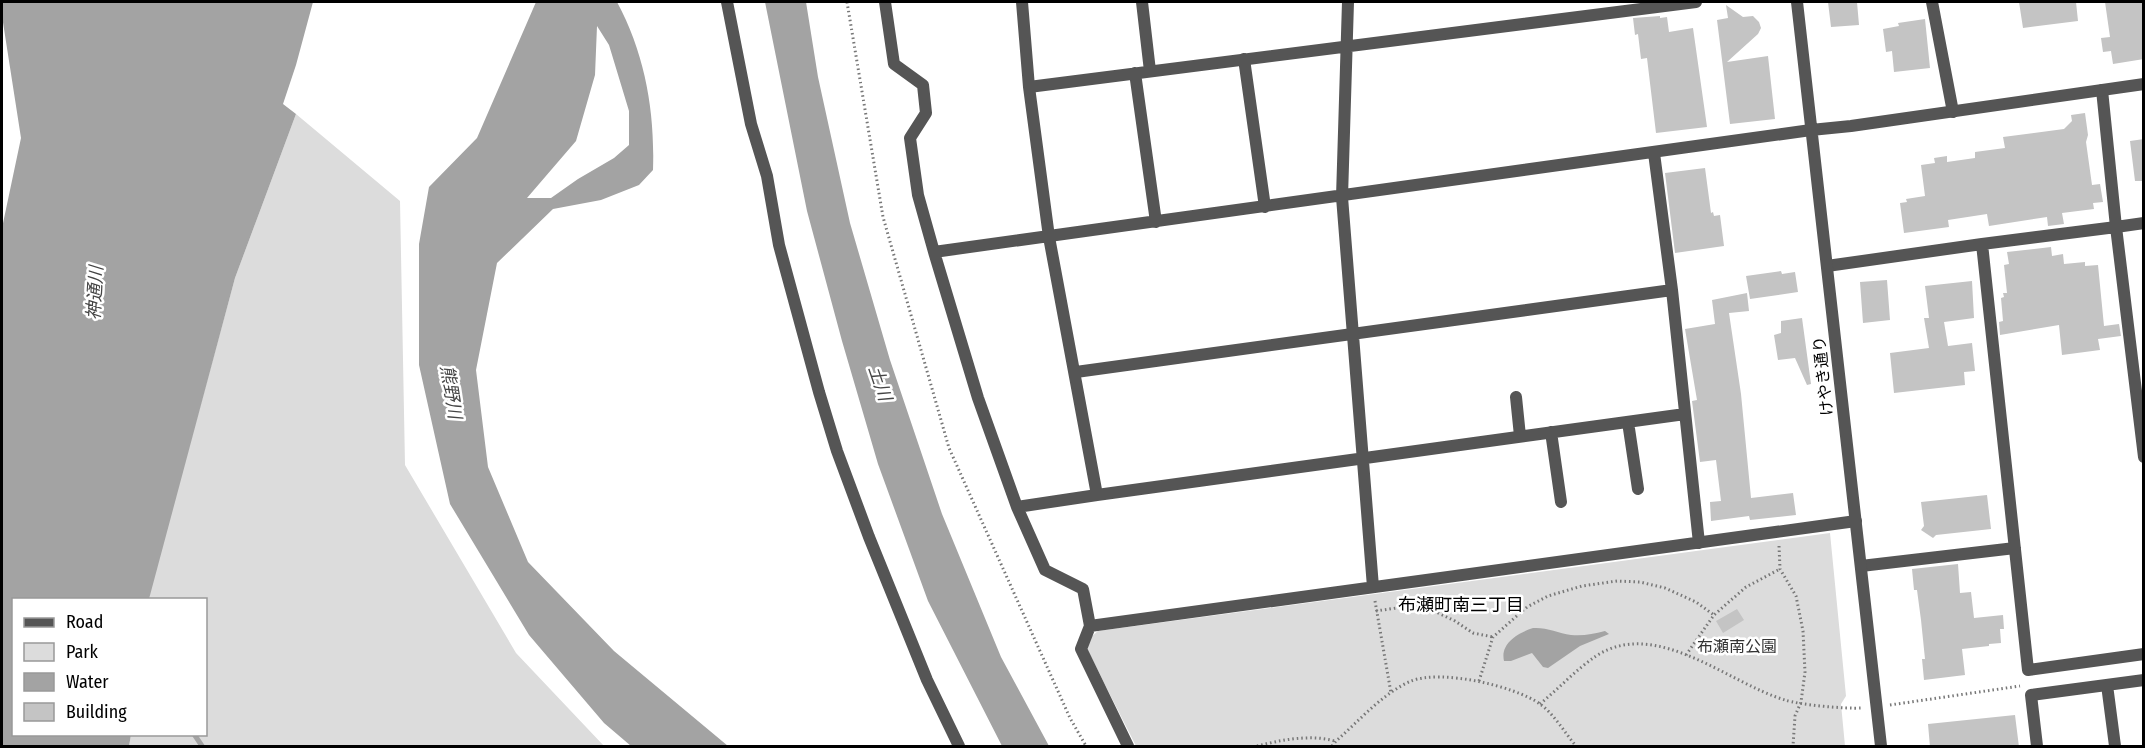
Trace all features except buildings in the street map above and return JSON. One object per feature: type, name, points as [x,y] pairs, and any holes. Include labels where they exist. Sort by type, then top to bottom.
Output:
[{"type":"street","points":[[727,2],[751,124],[767,176],[779,244],[837,451],[927,680],[959,747]]},
{"type":"street","points":[[885,2],[894,64],[924,85],[926,113],[910,138],[918,195],[978,398],[1017,507],[1045,570],[1083,589],[1090,626],[1080,649],[1128,747]]},
{"type":"street","points":[[1022,2],[1029,87],[1049,237],[1076,372],[1097,495]]},
{"type":"street","points":[[1142,2],[1150,71]]},
{"type":"street","points":[[1348,2],[1342,196],[1373,587]]},
{"type":"street","points":[[1029,87],[1649,4],[1696,2]]},
{"type":"street","name":"けやき通り","points":[[1797,2],[1881,747]]},
{"type":"street","points":[[1932,2],[1953,112]]},
{"type":"street","points":[[1244,59],[1265,207]]},
{"type":"street","points":[[1135,73],[1156,222]]},
{"type":"street","points":[[934,252],[2144,84]]},
{"type":"street","points":[[2102,90],[2144,457]]},
{"type":"street","points":[[1654,153],[1672,290],[1699,543]]},
{"type":"street","points":[[1827,266],[2144,223]]},
{"type":"street","points":[[1982,244],[2028,670],[2144,654]]},
{"type":"street","points":[[1076,372],[1672,290]]},
{"type":"street","points":[[1516,398],[1520,436]]},
{"type":"street","points":[[1017,507],[1685,414]]},
{"type":"street","points":[[1628,422],[1638,489]]},
{"type":"street","points":[[1551,432],[1561,502]]},
{"type":"street","points":[[1090,626],[1856,521]]},
{"type":"street","points":[[1861,566],[2014,548]]},
{"type":"street","points":[[2037,747],[2031,695],[2144,680]]},
{"type":"street","points":[[2107,685],[2115,747]]},
{"type":"path","points":[[847,2],[883,217],[949,448],[1070,718],[1086,747]]},
{"type":"path","points":[[1778,532],[1780,569],[1796,596],[1803,632],[1805,672],[1801,702],[1795,716],[1794,747]]},
{"type":"path","points":[[1686,655],[1714,615],[1746,587],[1780,569]]},
{"type":"path","points":[[1479,681],[1493,637],[1527,607],[1548,596],[1582,586],[1617,581],[1640,582],[1665,588],[1696,602],[1714,615]]},
{"type":"path","points":[[1391,693],[1376,611],[1410,606],[1432,610],[1473,633],[1493,637]]},
{"type":"path","points":[[1540,704],[1596,656],[1619,647],[1642,645],[1665,647],[1686,655],[1785,700],[1854,709],[2030,685]]},
{"type":"path","points":[[1332,747],[1391,693],[1413,680],[1443,677],[1479,681],[1516,693],[1540,704],[1576,747]]},
{"type":"path","points":[[1257,747],[1281,741],[1321,737],[1336,741]]},
{"type":"green space","points":[[296,114],[400,201],[405,465],[516,653],[604,746],[129,746],[131,736],[207,736],[207,598],[149,598],[235,278]]},
{"type":"green space","name":"布瀬南公園","points":[[1830,533],[1846,696],[1841,704],[1845,746],[1136,746],[1087,649],[1091,637],[1098,631]]},
{"type":"water","name":"神通川","points":[[2,2],[313,2],[283,104],[296,114],[235,278],[149,598],[12,598],[12,736],[131,736],[129,746],[2,746],[2,228],[21,138],[2,16]]},
{"type":"water","name":"熊野川","points":[[536,2],[617,2],[635,42],[646,83],[652,126],[653,170],[639,185],[601,200],[553,209],[497,263],[476,370],[488,467],[528,562],[614,651],[728,746],[631,746],[604,723],[529,635],[450,504],[419,365],[419,244],[429,187],[477,138]],"holes":[[[597,26],[609,45],[629,111],[629,145],[614,158],[551,198],[527,198],[576,141],[595,75]]]},
{"type":"water","name":"土川","points":[[765,2],[806,2],[818,77],[850,223],[890,360],[942,514],[1001,657],[1049,746],[1002,746],[928,601],[878,464],[842,341],[807,211]]},
{"type":"water","points":[[1533,628],[1571,635],[1605,631],[1609,634],[1580,646],[1548,668],[1543,667],[1532,653],[1511,661],[1504,661],[1503,655],[1507,644],[1516,636]]},
{"type":"waterway","points":[[195,736],[202,746]]},
{"type":"district","name":"布瀬町南三丁目","points":[[1461,605]]}]
